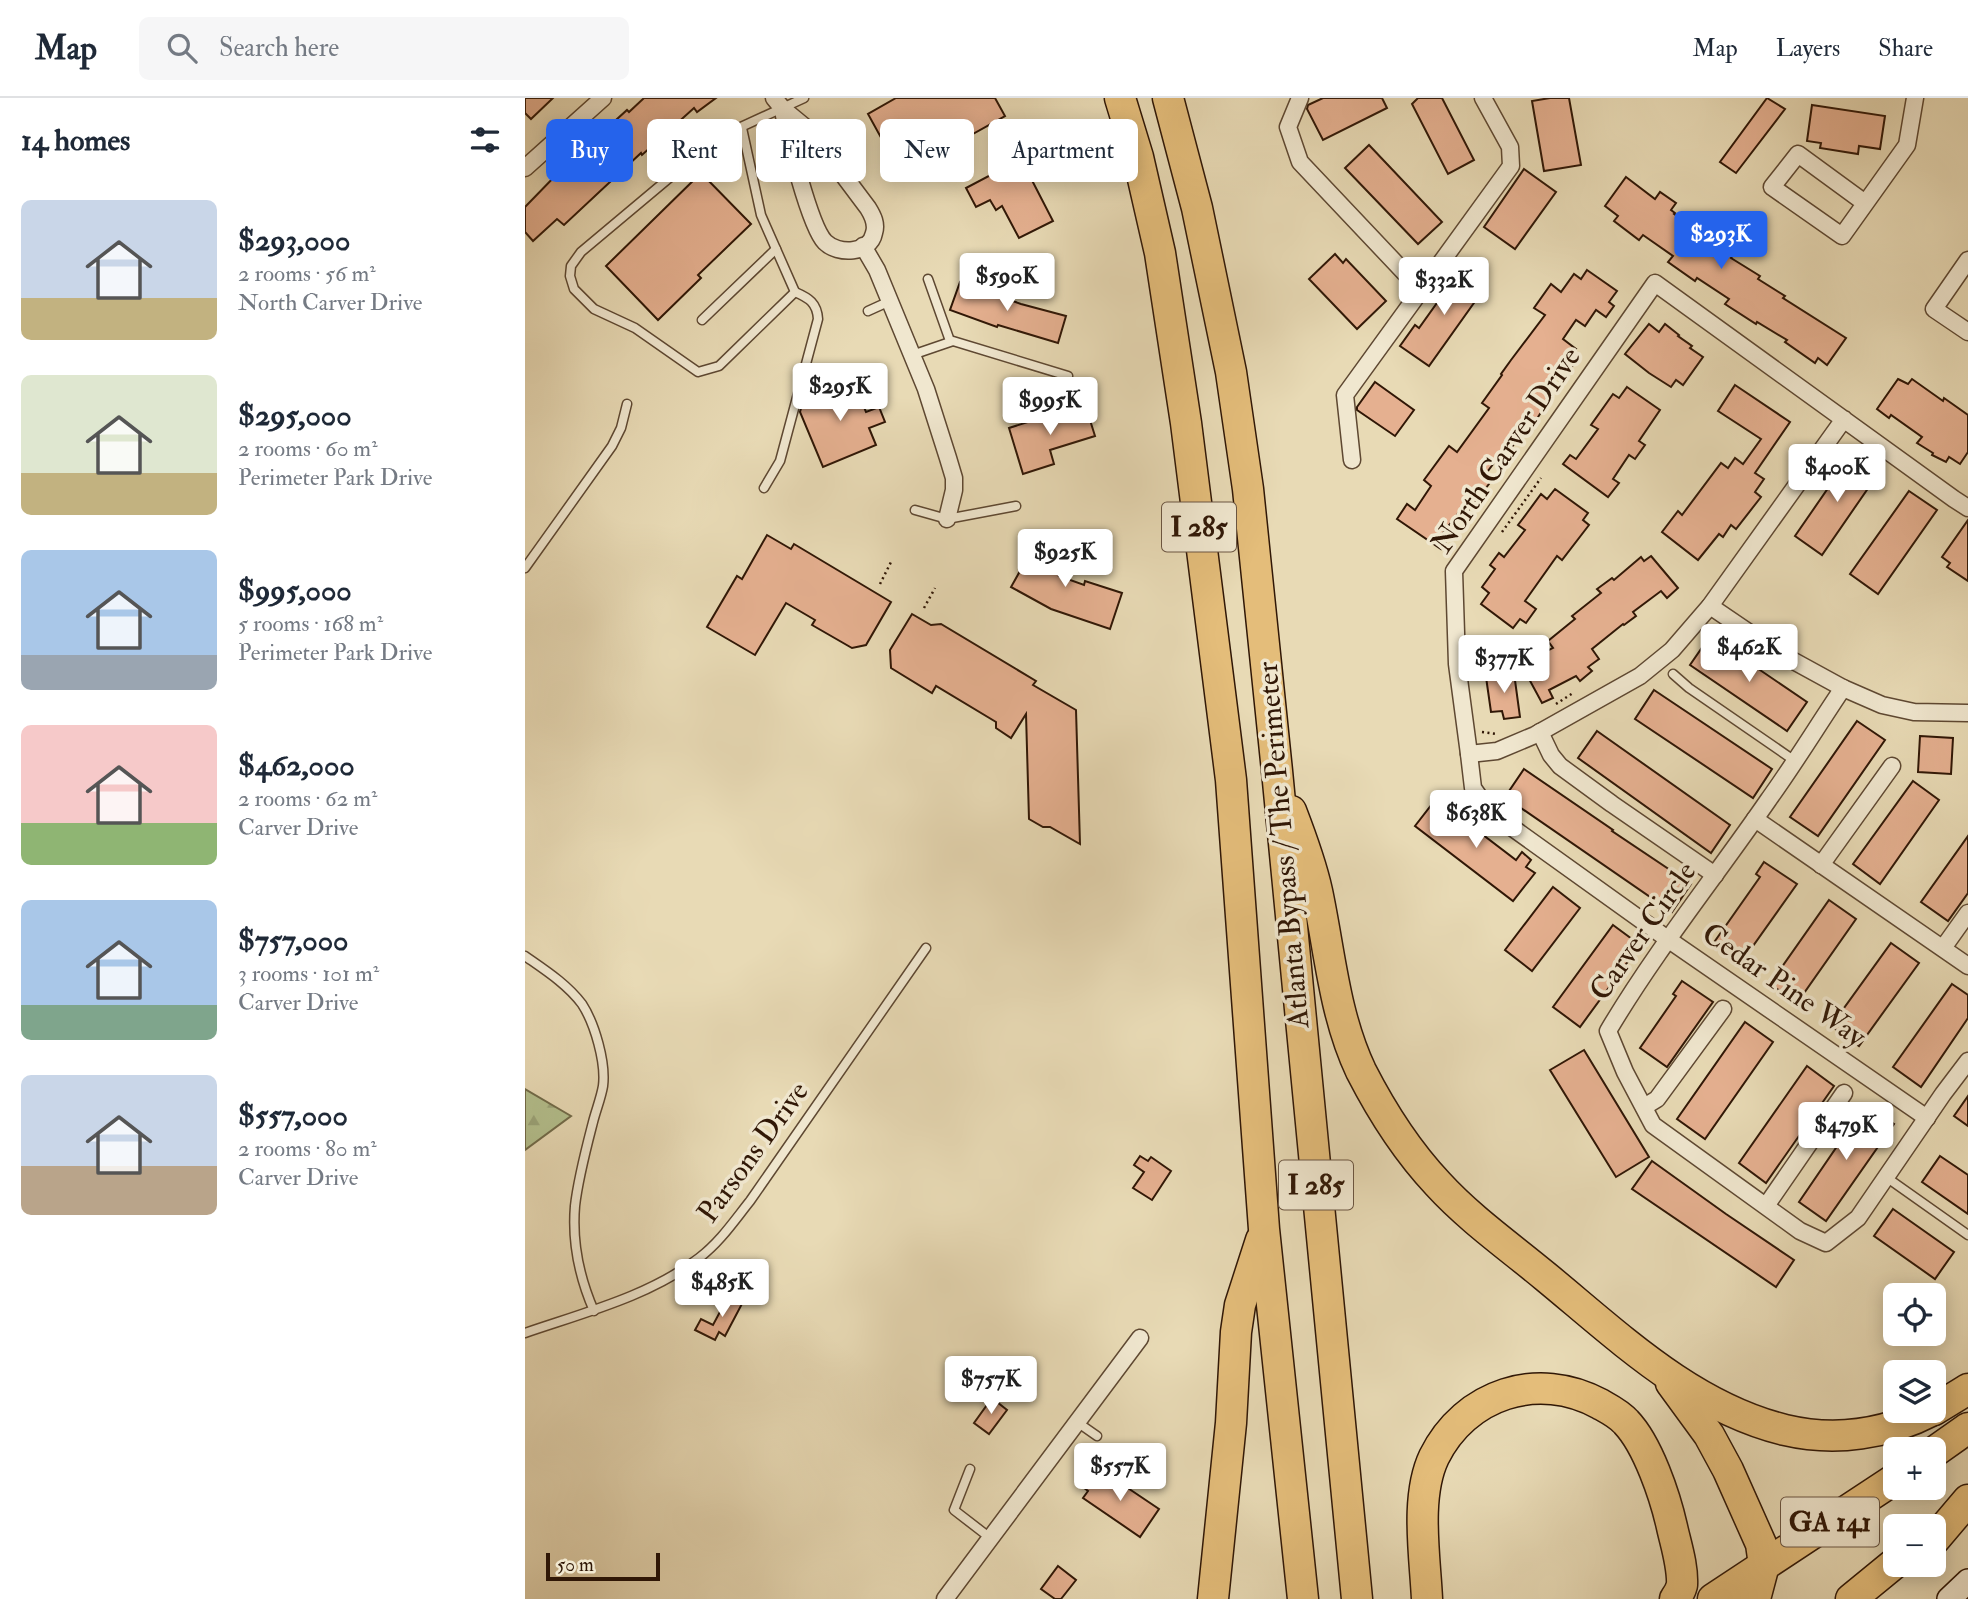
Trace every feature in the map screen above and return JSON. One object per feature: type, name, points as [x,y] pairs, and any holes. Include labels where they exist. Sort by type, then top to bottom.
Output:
[{"type":"highway","points":[[1111,98],[1120,119]]},
{"type":"highway","name":"Atlanta Bypass / The Perimeter","points":[[1120,98],[1126,119]]},
{"type":"highway","name":"Atlanta Bypass / The Perimeter","points":[[1168,98],[1197,208],[1231,372],[1248,489],[1357,1599]]},
{"type":"highway","name":"Atlanta Bypass / The Perimeter","points":[[1138,161],[1160,253],[1184,410],[1231,780],[1264,1229],[1303,1599]]},
{"type":"highway","points":[[1277,771],[1305,847],[1317,891],[1331,976],[1345,1030],[1360,1069],[1399,1137],[1456,1203],[1664,1373],[1725,1408],[1758,1422],[1813,1435],[1851,1436],[1907,1423]]},
{"type":"highway","points":[[1213,1599],[1231,1423],[1236,1332],[1240,1305],[1264,1229]]},
{"type":"highway","points":[[1664,1373],[1709,1435],[1761,1544],[1764,1565],[1755,1599]]},
{"type":"highway","points":[[1427,1599],[1423,1501],[1433,1459],[1455,1425],[1469,1413],[1494,1398],[1519,1390],[1539,1388],[1556,1388],[1588,1397],[1624,1419],[1637,1435],[1654,1469],[1673,1530],[1682,1587],[1675,1599]]},
{"type":"highway","points":[[1946,1403],[1968,1389]]},
{"type":"highway","points":[[1946,1444],[1968,1428]]},
{"type":"highway","name":"GA 141","points":[[1713,1599],[1883,1487]]},
{"type":"highway","points":[[1946,1517],[1968,1498]]},
{"type":"highway","points":[[1946,1525],[1968,1498]]},
{"type":"highway","name":"GA 141","points":[[1851,1599],[1883,1573]]},
{"type":"highway","points":[[1884,1599],[1902,1577]]},
{"type":"main road","points":[[1949,1599],[1968,1581]]},
{"type":"street","points":[[525,168],[604,98]]},
{"type":"street","points":[[1300,98],[1288,127],[1300,162],[1421,290]]},
{"type":"street","points":[[1352,460],[1345,395],[1511,166],[1510,147],[1483,98]]},
{"type":"street","points":[[1865,203],[1798,154],[1772,187],[1842,236],[1907,145],[1915,98]]},
{"type":"street","points":[[779,103],[811,132],[873,216],[873,238],[856,250],[845,251],[832,247],[823,239],[788,140],[779,103]]},
{"type":"street","points":[[863,246],[877,270],[926,389],[954,478],[947,519]]},
{"type":"street","points":[[1968,260],[1934,309],[1968,332]]},
{"type":"street","name":"North Carver Drive","points":[[1469,754],[1457,664],[1454,571],[1655,283],[1844,419]]},
{"type":"street","points":[[1469,754],[1497,751],[1540,732],[1640,676],[1672,650],[1710,606],[1844,419],[1968,508]]},
{"type":"street","points":[[1710,606],[1779,653],[1843,688],[1882,705],[1914,712],[1968,713]]},
{"type":"street","name":"Carver Circle","points":[[1843,688],[1608,1031],[1625,1072],[1653,1125],[1800,1231],[1826,1243],[1858,1218],[1968,1060]]},
{"type":"street","points":[[1540,732],[1551,755],[1560,766],[1715,875]]},
{"type":"street","name":"Cedar Pine Way","points":[[1469,754],[1473,788],[1489,811],[1669,940],[1927,1118]]},
{"type":"street","points":[[1821,864],[1892,766]]},
{"type":"street","points":[[1755,818],[1968,966]]},
{"type":"street","points":[[1943,948],[1968,913]]},
{"type":"street","points":[[1643,1107],[1657,1099],[1723,1009]]},
{"type":"street","points":[[1766,1206],[1844,1093]]},
{"type":"street","points":[[945,1599],[1140,1338]]},
{"type":"lane","points":[[764,488],[781,461],[818,319],[818,309],[811,299],[795,292],[761,215],[742,128],[779,103],[804,98]]},
{"type":"lane","points":[[665,182],[581,252],[571,265],[574,289],[594,309],[635,328],[698,372],[719,366],[795,292]]},
{"type":"lane","points":[[702,320],[776,249]]},
{"type":"lane","points":[[928,279],[950,341]]},
{"type":"lane","points":[[868,311],[890,301]]},
{"type":"lane","points":[[912,355],[950,341],[1068,376]]},
{"type":"lane","points":[[525,568],[612,446],[621,428],[627,404]]},
{"type":"lane","points":[[915,510],[947,519],[1016,506]]},
{"type":"lane","points":[[1673,674],[1794,761]]},
{"type":"lane","name":"Parsons Drive","points":[[525,1333],[594,1311],[660,1282],[699,1258],[723,1236],[926,948]]},
{"type":"lane","points":[[525,956],[567,987],[583,1006],[596,1036],[603,1062],[603,1086],[575,1205],[579,1263],[584,1289],[594,1311]]},
{"type":"lane","points":[[1886,1177],[1968,1235]]},
{"type":"lane","points":[[1077,1422],[1097,1436]]},
{"type":"lane","points":[[970,1469],[954,1510],[989,1537]]},
{"type":"path","points":[[880,584],[891,562]]},
{"type":"path","points":[[924,608],[935,588]]},
{"type":"path","points":[[1476,729],[1484,733],[1505,733]]},
{"type":"green space","points":[[525,1089],[571,1116],[525,1150]]},
{"type":"building","points":[[525,98],[553,98],[531,119],[525,113]]},
{"type":"building","points":[[644,98],[716,98],[697,112],[694,108],[682,119],[647,119],[647,150],[633,160],[633,119],[617,119],[627,110],[629,112]]},
{"type":"building","points":[[896,98],[995,98],[1005,116],[988,119],[988,125],[974,133],[974,119],[880,119],[880,136],[868,114]]},
{"type":"building","points":[[1323,98],[1382,98],[1387,108],[1323,140],[1307,109],[1308,105]]},
{"type":"building","points":[[1418,98],[1442,98],[1474,160],[1448,174],[1412,104]]},
{"type":"building","points":[[1569,98],[1581,165],[1544,171],[1532,101]]},
{"type":"building","points":[[1767,98],[1785,109],[1736,173],[1720,162]]},
{"type":"building","points":[[1812,105],[1885,116],[1880,149],[1859,146],[1858,154],[1820,148],[1821,143],[1807,141]]},
{"type":"building","points":[[1369,145],[1442,222],[1418,244],[1345,168]]},
{"type":"building","points":[[1524,169],[1556,192],[1515,249],[1484,227]]},
{"type":"building","points":[[988,176],[988,182],[1033,182],[1053,221],[1019,238],[1002,206],[996,210],[990,200],[976,207],[966,188]]},
{"type":"building","points":[[1626,177],[1655,199],[1660,192],[1676,203],[1671,210],[1674,214],[1709,240],[1713,234],[1737,249],[1731,258],[1760,276],[1758,279],[1785,296],[1783,298],[1846,338],[1827,365],[1818,358],[1815,363],[1785,342],[1787,340],[1725,304],[1729,299],[1697,278],[1695,281],[1668,262],[1673,256],[1643,235],[1639,240],[1614,221],[1618,216],[1605,206]]},
{"type":"building","points":[[549,182],[610,182],[564,225],[557,219],[533,241],[525,232],[525,207]]},
{"type":"building","points":[[692,182],[710,182],[751,224],[698,275],[701,278],[658,320],[606,266]]},
{"type":"building","points":[[1335,254],[1343,263],[1346,259],[1386,301],[1357,329],[1309,279]]},
{"type":"building","points":[[1587,270],[1617,291],[1609,302],[1614,306],[1606,317],[1596,310],[1585,326],[1576,320],[1563,339],[1576,349],[1568,360],[1574,364],[1565,376],[1559,372],[1546,391],[1552,396],[1534,423],[1525,435],[1522,433],[1509,451],[1505,448],[1485,475],[1492,480],[1469,510],[1463,507],[1443,533],[1449,537],[1441,549],[1397,519],[1407,504],[1415,510],[1431,486],[1424,480],[1449,446],[1457,452],[1489,408],[1482,403],[1545,315],[1534,308],[1551,284],[1561,292],[1574,274],[1581,279]]},
{"type":"building","points":[[1452,271],[1460,277],[1465,271],[1486,286],[1429,366],[1400,346],[1415,325],[1419,328],[1439,300],[1434,297]]},
{"type":"building","points":[[960,282],[1021,304],[1066,316],[1058,343],[998,325],[997,327],[950,310]]},
{"type":"building","points":[[1649,324],[1659,332],[1665,324],[1703,357],[1683,385],[1676,380],[1671,387],[1625,354]]},
{"type":"building","points":[[1898,379],[1908,384],[1912,379],[1968,415],[1968,452],[1960,464],[1949,457],[1946,462],[1932,455],[1933,453],[1917,443],[1922,437],[1891,415],[1889,418],[1877,409]]},
{"type":"building","points":[[853,380],[866,412],[879,407],[885,422],[869,428],[876,445],[823,467],[800,412],[803,401]]},
{"type":"building","points":[[1375,382],[1414,410],[1395,436],[1357,410]]},
{"type":"building","points":[[1735,385],[1790,422],[1755,473],[1764,479],[1755,492],[1761,497],[1736,529],[1731,525],[1723,537],[1719,534],[1698,560],[1662,532],[1678,511],[1682,515],[1721,463],[1728,468],[1735,458],[1743,464],[1761,439],[1718,411]]},
{"type":"building","points":[[1627,387],[1660,410],[1639,441],[1645,445],[1635,459],[1629,455],[1613,479],[1619,483],[1608,497],[1563,464],[1570,455],[1576,459],[1598,429],[1591,425],[1613,394],[1619,398]]},
{"type":"building","points":[[1085,404],[1095,436],[1050,450],[1054,464],[1023,474],[1009,428]]},
{"type":"building","points":[[1853,452],[1880,471],[1822,555],[1795,536]]},
{"type":"building","points":[[1555,489],[1588,513],[1583,520],[1589,525],[1562,560],[1557,556],[1525,601],[1536,609],[1526,623],[1520,619],[1513,628],[1481,604],[1489,593],[1482,587],[1495,569],[1490,565],[1499,553],[1504,557],[1525,530],[1518,525],[1541,494],[1547,499]]},
{"type":"building","points":[[1909,491],[1937,510],[1878,594],[1850,574]]},
{"type":"building","points":[[1968,520],[1968,581],[1947,567],[1950,563],[1942,557]]},
{"type":"building","points":[[767,535],[791,549],[794,544],[891,602],[866,645],[852,648],[812,625],[815,620],[786,603],[755,655],[707,627],[737,576],[742,579]]},
{"type":"building","points":[[1037,541],[1069,559],[1059,576],[1084,585],[1085,581],[1122,593],[1110,629],[1051,609],[1011,587]]},
{"type":"building","points":[[1651,556],[1678,588],[1667,598],[1661,591],[1633,612],[1636,616],[1592,649],[1599,659],[1588,667],[1592,671],[1580,681],[1576,676],[1549,690],[1553,698],[1542,703],[1521,664],[1553,648],[1548,641],[1575,619],[1572,616],[1601,593],[1597,589],[1612,578],[1614,580],[1641,557],[1644,561]]},
{"type":"building","points":[[912,614],[931,625],[941,624],[1036,681],[1033,685],[1076,710],[1080,844],[1029,819],[1026,714],[1011,738],[996,728],[996,722],[936,686],[932,693],[891,668],[890,650]]},
{"type":"building","points":[[1710,636],[1807,702],[1787,731],[1690,665]]},
{"type":"building","points":[[1514,673],[1520,717],[1504,719],[1502,711],[1491,712],[1486,677]]},
{"type":"building","points":[[1654,690],[1772,769],[1753,798],[1635,719]]},
{"type":"building","points":[[1857,721],[1885,740],[1818,836],[1790,817]]},
{"type":"building","points":[[1597,731],[1730,825],[1711,853],[1578,758]]},
{"type":"building","points":[[1920,736],[1953,738],[1951,774],[1918,772]]},
{"type":"building","points":[[1524,769],[1691,884],[1672,912],[1505,797]]},
{"type":"building","points":[[1913,781],[1939,800],[1880,884],[1853,864]]},
{"type":"building","points":[[1436,799],[1516,860],[1522,852],[1531,860],[1526,867],[1535,873],[1513,901],[1415,826]]},
{"type":"building","points":[[1968,836],[1968,893],[1948,921],[1921,902]]},
{"type":"building","points":[[1764,862],[1797,884],[1743,960],[1715,941],[1760,877],[1756,874]]},
{"type":"building","points":[[1553,887],[1580,908],[1532,971],[1505,950]]},
{"type":"building","points":[[1829,900],[1856,919],[1797,1003],[1770,984]]},
{"type":"building","points":[[1613,925],[1640,945],[1580,1027],[1553,1007]]},
{"type":"building","points":[[1891,943],[1919,963],[1859,1046],[1831,1026]]},
{"type":"building","points":[[1682,981],[1713,1002],[1667,1067],[1640,1048],[1676,996],[1673,994]]},
{"type":"building","points":[[1952,984],[1968,995],[1968,1018],[1921,1087],[1893,1067]]},
{"type":"building","points":[[1745,1022],[1773,1042],[1705,1139],[1677,1119]]},
{"type":"building","points":[[1584,1050],[1649,1157],[1616,1177],[1550,1070]]},
{"type":"building","points":[[1807,1066],[1834,1086],[1766,1183],[1739,1163]]},
{"type":"building","points":[[1968,1096],[1968,1126],[1954,1116]]},
{"type":"building","points":[[1866,1104],[1894,1124],[1826,1221],[1799,1202]]},
{"type":"building","points":[[1140,1156],[1148,1161],[1151,1157],[1171,1171],[1152,1200],[1133,1188],[1144,1172],[1134,1165]]},
{"type":"building","points":[[1940,1156],[1968,1175],[1968,1214],[1922,1182]]},
{"type":"building","points":[[1652,1161],[1794,1260],[1776,1287],[1632,1189]]},
{"type":"building","points":[[1893,1209],[1954,1252],[1935,1279],[1874,1236]]},
{"type":"building","points":[[730,1293],[744,1300],[725,1336],[719,1332],[715,1340],[695,1330],[701,1319],[713,1325]]},
{"type":"building","points":[[992,1398],[1007,1410],[989,1434],[974,1423]]},
{"type":"building","points":[[1101,1470],[1159,1509],[1140,1537],[1083,1498],[1088,1491],[1083,1487],[1091,1475],[1095,1478]]},
{"type":"building","points":[[1058,1566],[1076,1580],[1061,1599],[1055,1599],[1041,1589]]}]
